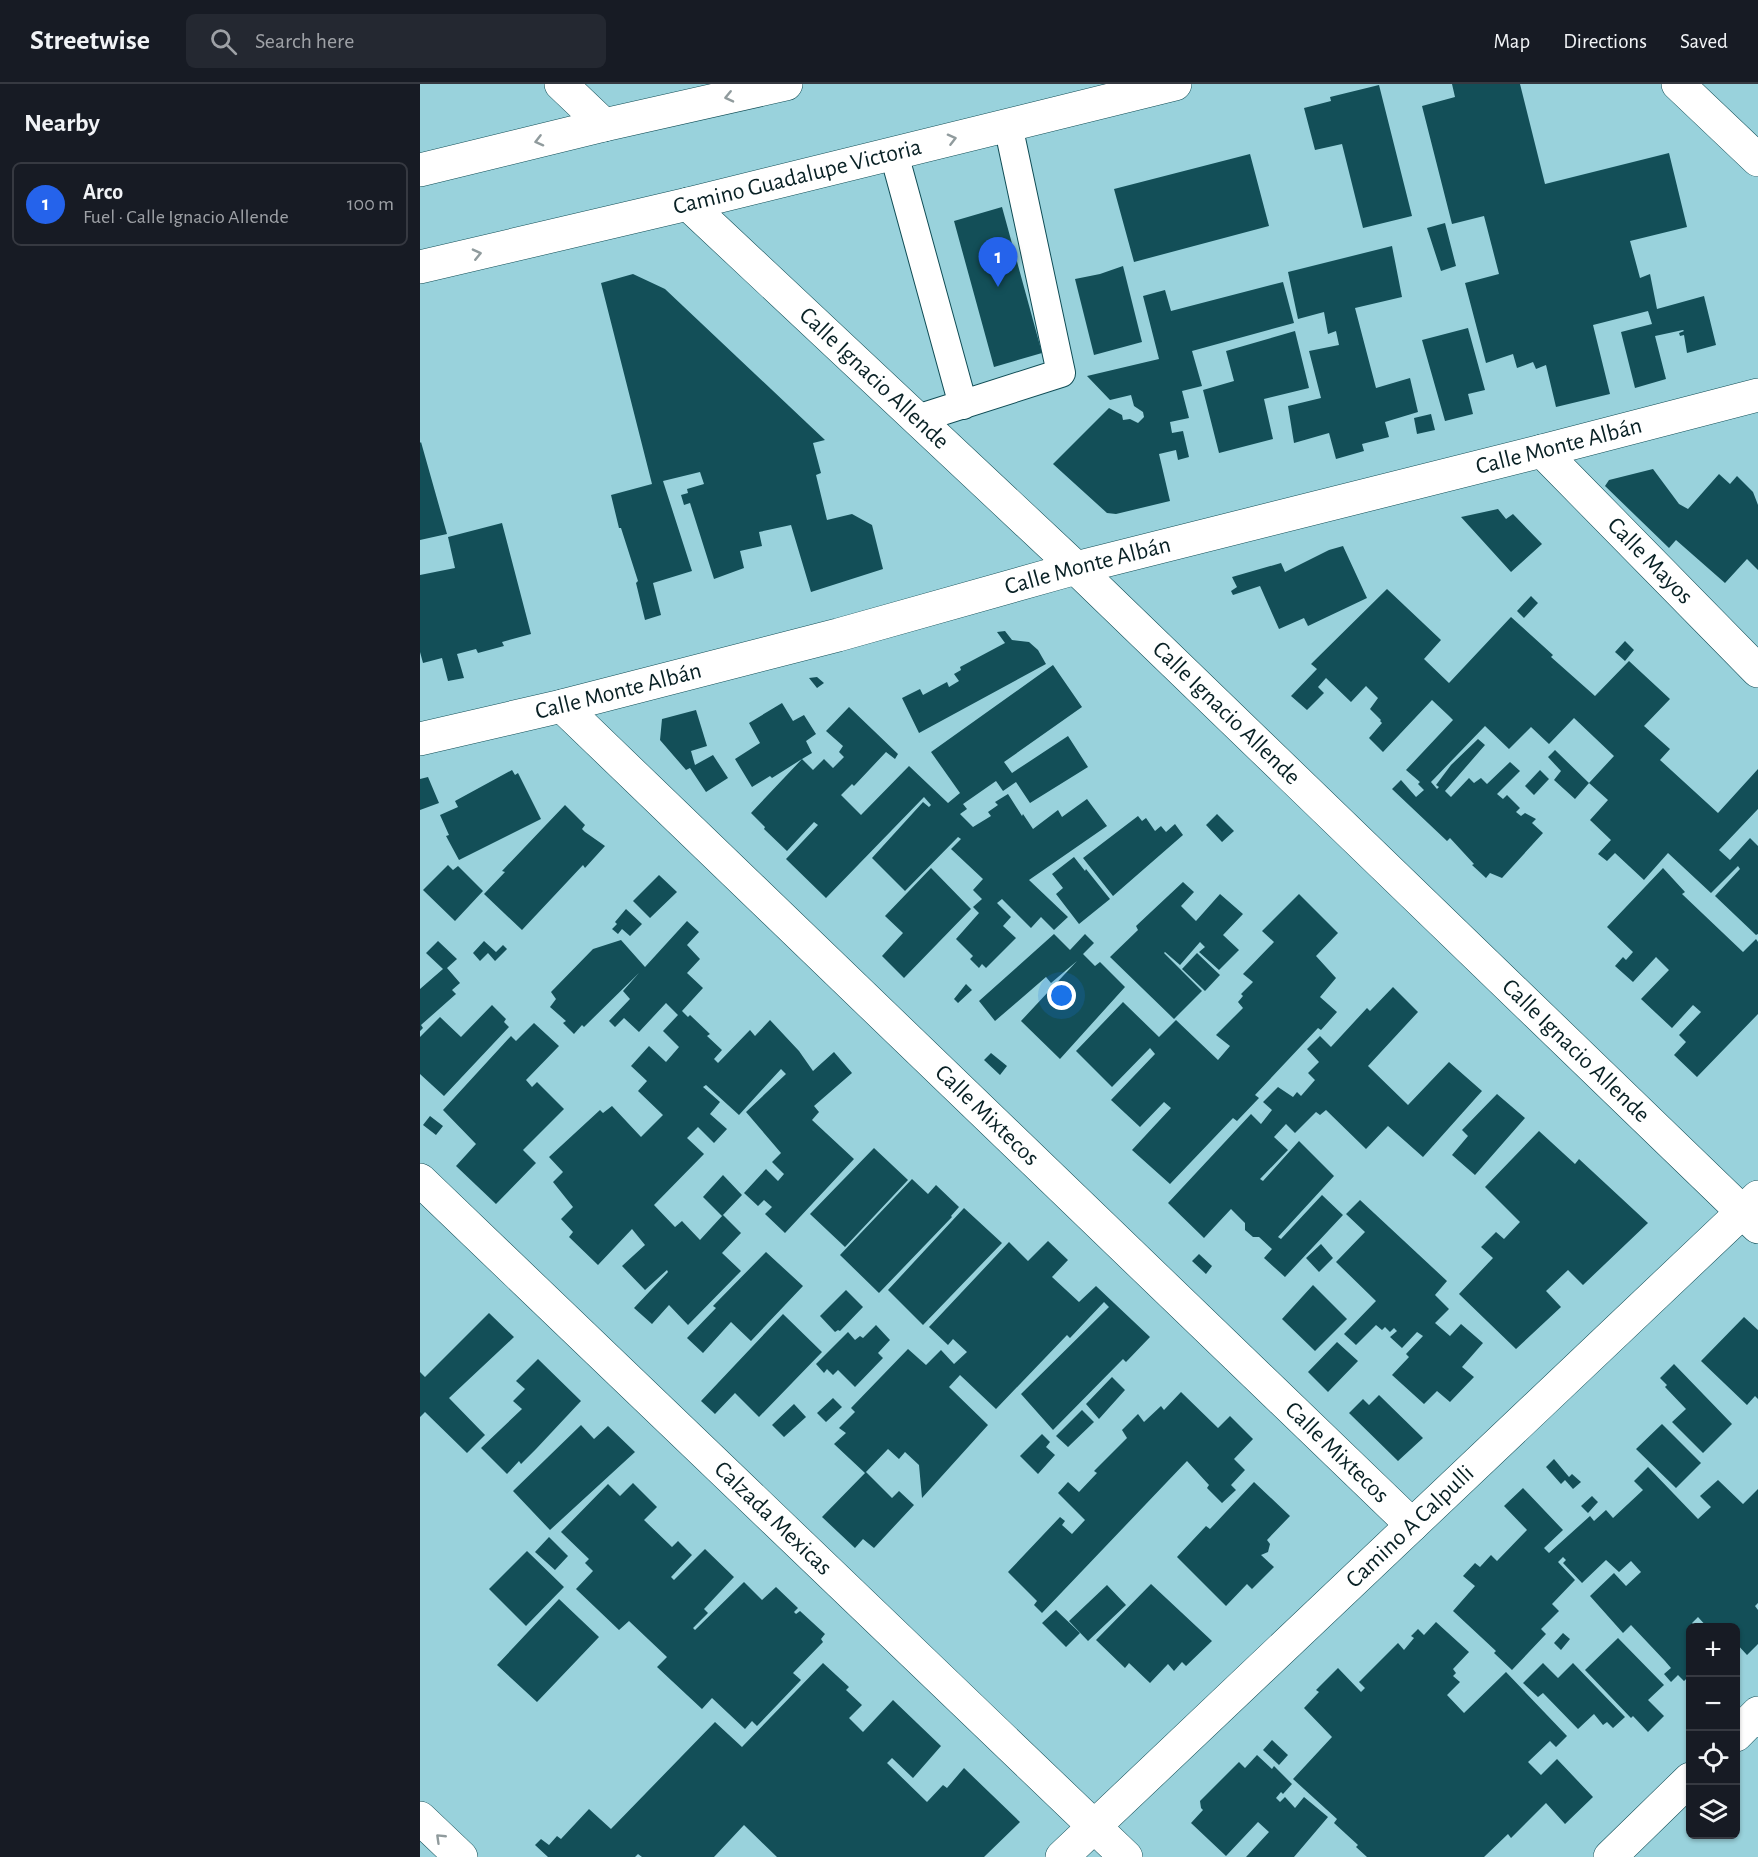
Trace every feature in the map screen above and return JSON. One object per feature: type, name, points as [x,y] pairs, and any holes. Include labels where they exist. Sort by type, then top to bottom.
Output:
[{"type":"street","points":[[561,84],[604,125]]},
{"type":"street","points":[[420,170],[786,84]]},
{"type":"street","name":"Camino Guadalupe Victoria","points":[[420,267],[688,204],[1175,84]]},
{"type":"street","points":[[1678,84],[1758,160]]},
{"type":"street","name":"Calle Ignacio Allende","points":[[688,204],[1076,568],[1753,1212]]},
{"type":"street","name":"Calle Monte Albán","points":[[420,739],[562,706],[838,635],[1076,568],[1542,452],[1758,395]]},
{"type":"street","name":"Calle Mayos","points":[[1542,452],[1758,671]]},
{"type":"street","name":"Calle Mixtecos","points":[[562,706],[1412,1525]]},
{"type":"street","name":"Calzada Mexicas","points":[[420,1180],[1126,1857]]},
{"type":"street","name":"Camino A Calpulli","points":[[1062,1857],[1412,1525],[1753,1212]]},
{"type":"street","points":[[1740,1731],[1758,1713]]},
{"type":"street","points":[[1610,1857],[1686,1783]]},
{"type":"street","points":[[420,1818],[461,1857]]},
{"type":"lane","points":[[917,419],[1062,373],[1008,125]]},
{"type":"lane","points":[[894,154],[963,405]]},
{"type":"building","points":[[1452,84],[1520,84],[1545,184],[1669,153],[1687,227],[1630,241],[1640,278],[1650,274],[1657,309],[1704,296],[1716,345],[1687,353],[1684,335],[1680,336],[1679,333],[1683,330],[1655,336],[1666,379],[1635,388],[1621,332],[1652,324],[1648,311],[1593,325],[1610,394],[1556,407],[1546,365],[1536,369],[1533,362],[1517,368],[1513,354],[1486,363],[1465,283],[1499,274],[1484,216],[1452,224],[1422,106],[1455,97]]},
{"type":"building","points":[[1379,85],[1412,216],[1363,228],[1342,144],[1315,150],[1304,108],[1331,101],[1330,97]]},
{"type":"building","points":[[1250,154],[1269,226],[1134,262],[1114,189]]},
{"type":"building","points":[[1002,207],[1042,353],[994,367],[954,221]]},
{"type":"building","points":[[1445,223],[1456,266],[1441,271],[1427,228]]},
{"type":"building","points":[[1392,246],[1402,297],[1355,308],[1376,388],[1410,378],[1418,412],[1385,422],[1389,437],[1362,444],[1364,451],[1336,459],[1329,433],[1294,443],[1288,406],[1321,398],[1309,351],[1339,345],[1336,331],[1328,334],[1324,312],[1298,319],[1288,272]]},
{"type":"building","points":[[1123,266],[1142,342],[1094,355],[1075,279]]},
{"type":"building","points":[[633,274],[665,289],[825,440],[813,443],[821,473],[816,475],[827,520],[852,514],[872,525],[883,569],[811,592],[791,525],[759,532],[762,546],[740,551],[744,568],[714,579],[690,503],[684,505],[681,495],[688,493],[687,489],[704,484],[700,472],[663,481],[692,571],[653,583],[661,615],[645,620],[636,583],[638,581],[621,528],[619,528],[611,495],[652,484],[601,283]]},
{"type":"building","points":[[1283,282],[1294,323],[1192,351],[1202,386],[1182,391],[1189,418],[1170,422],[1172,433],[1183,431],[1189,457],[1178,460],[1176,450],[1159,454],[1170,501],[1116,514],[1107,513],[1053,464],[1109,408],[1122,415],[1123,420],[1130,419],[1138,423],[1144,417],[1143,412],[1134,406],[1131,395],[1110,400],[1087,376],[1159,359],[1143,296],[1165,290],[1171,311]]},
{"type":"building","points":[[1468,328],[1485,390],[1468,394],[1473,414],[1445,421],[1422,340]]},
{"type":"building","points":[[1295,331],[1309,388],[1264,399],[1273,439],[1219,453],[1203,390],[1234,381],[1226,351]]},
{"type":"building","points":[[1431,414],[1435,430],[1417,434],[1414,418]]},
{"type":"building","points":[[420,443],[447,534],[420,540]]},
{"type":"building","points":[[1653,469],[1679,504],[1688,509],[1719,474],[1730,484],[1737,476],[1753,492],[1758,505],[1758,570],[1747,559],[1725,583],[1676,540],[1669,548],[1605,486],[1609,480]]},
{"type":"building","points":[[1498,509],[1506,519],[1513,514],[1542,544],[1511,572],[1461,517]]},
{"type":"building","points":[[502,523],[531,634],[502,642],[504,646],[478,653],[476,649],[457,654],[464,678],[448,681],[442,658],[423,663],[420,652],[420,575],[455,568],[448,537]]},
{"type":"building","points":[[1343,546],[1367,598],[1308,626],[1304,618],[1279,629],[1260,586],[1233,595],[1231,591],[1237,587],[1232,577],[1281,563],[1285,572],[1329,550]]},
{"type":"building","points":[[1387,589],[1441,640],[1424,659],[1449,683],[1511,617],[1595,696],[1629,661],[1670,699],[1644,726],[1670,749],[1660,760],[1718,813],[1758,769],[1758,809],[1719,850],[1730,860],[1750,838],[1758,846],[1758,934],[1756,935],[1715,896],[1740,869],[1738,866],[1711,893],[1668,853],[1644,880],[1615,853],[1607,861],[1598,854],[1611,840],[1590,820],[1608,800],[1589,783],[1614,756],[1574,718],[1549,744],[1531,727],[1509,749],[1485,726],[1431,782],[1437,789],[1439,787],[1436,785],[1451,765],[1478,739],[1485,745],[1445,791],[1451,797],[1469,778],[1474,783],[1481,778],[1487,784],[1510,762],[1520,771],[1497,794],[1503,799],[1507,795],[1520,808],[1516,812],[1521,816],[1525,813],[1536,819],[1532,823],[1543,833],[1502,878],[1490,873],[1486,878],[1472,865],[1474,864],[1450,838],[1447,841],[1392,789],[1401,780],[1416,797],[1424,790],[1418,784],[1420,782],[1406,770],[1453,720],[1432,700],[1383,752],[1369,738],[1382,723],[1370,709],[1378,698],[1366,686],[1351,702],[1326,678],[1318,687],[1324,693],[1307,710],[1291,696],[1317,669],[1311,664]]},
{"type":"building","points":[[1531,596],[1538,603],[1524,618],[1517,611]]},
{"type":"building","points":[[1005,631],[1012,640],[1029,642],[1038,650],[1046,664],[919,733],[902,698],[920,689],[923,695],[947,682],[949,687],[959,681],[954,674],[961,670],[960,667],[1005,643],[997,632]]},
{"type":"building","points":[[1625,641],[1634,650],[1625,661],[1615,652]]},
{"type":"building","points":[[1053,665],[1082,707],[1004,762],[1012,773],[1068,736],[1088,767],[1030,803],[1016,782],[1003,791],[996,781],[963,804],[967,809],[960,814],[973,827],[991,816],[988,812],[998,805],[995,802],[1008,794],[1033,829],[1058,810],[1062,817],[1087,799],[1107,826],[1029,880],[1068,917],[1054,930],[1041,917],[1031,928],[1002,899],[997,903],[1011,917],[1003,926],[1016,938],[986,968],[982,964],[979,968],[970,959],[973,956],[956,939],[979,913],[973,907],[982,899],[973,890],[983,879],[951,849],[961,839],[958,837],[905,891],[872,858],[923,802],[929,807],[931,805],[924,797],[826,898],[786,859],[818,825],[814,822],[787,851],[751,813],[802,759],[813,770],[824,759],[833,768],[844,757],[839,752],[843,746],[826,731],[849,707],[898,754],[895,759],[886,752],[854,786],[852,784],[841,795],[861,815],[909,766],[948,803],[960,793],[931,752]]},
{"type":"building","points":[[817,677],[824,683],[817,688],[809,678]]},
{"type":"building","points":[[782,703],[793,721],[804,715],[816,734],[806,741],[812,753],[772,778],[770,776],[752,787],[735,759],[760,743],[749,723]]},
{"type":"building","points":[[696,710],[707,746],[691,751],[695,765],[713,755],[728,778],[706,792],[690,768],[686,770],[660,740],[662,719]]},
{"type":"building","points":[[1555,750],[1589,783],[1575,799],[1554,780],[1561,771],[1548,757]]},
{"type":"building","points":[[512,770],[515,775],[518,773],[541,819],[459,860],[446,836],[449,835],[440,815],[458,807],[455,801]]},
{"type":"building","points":[[1540,770],[1549,779],[1534,795],[1525,786]]},
{"type":"building","points":[[428,777],[439,803],[420,810],[420,779]]},
{"type":"building","points":[[565,805],[585,825],[582,829],[605,846],[585,868],[583,865],[522,930],[484,894],[505,872],[502,871]]},
{"type":"building","points":[[1217,814],[1234,831],[1222,842],[1206,825]]},
{"type":"building","points":[[1138,816],[1142,821],[1146,818],[1155,831],[1161,826],[1166,832],[1175,824],[1183,835],[1113,896],[1083,858]]},
{"type":"building","points":[[1074,857],[1110,899],[1079,924],[1056,894],[1063,888],[1052,874]]},
{"type":"building","points":[[448,865],[453,870],[458,866],[483,891],[455,921],[423,890]]},
{"type":"building","points":[[931,868],[971,909],[904,978],[882,956],[903,933],[885,916]]},
{"type":"building","points":[[1663,868],[1685,892],[1682,894],[1743,952],[1756,939],[1758,942],[1758,1014],[1697,1077],[1674,1055],[1686,1042],[1679,1035],[1701,1012],[1693,1005],[1672,1028],[1641,999],[1669,970],[1656,957],[1633,982],[1615,966],[1623,957],[1626,960],[1633,952],[1607,927]]},
{"type":"building","points":[[659,875],[677,892],[650,918],[633,901]]},
{"type":"building","points":[[1183,882],[1194,892],[1181,906],[1196,921],[1220,894],[1243,914],[1223,935],[1239,950],[1219,970],[1199,952],[1205,947],[1200,942],[1180,965],[1164,953],[1202,991],[1174,1019],[1110,957],[1138,930],[1136,926]]},
{"type":"building","points":[[1299,894],[1338,933],[1316,956],[1336,978],[1320,997],[1337,1012],[1321,1030],[1318,1028],[1255,1095],[1259,1098],[1237,1121],[1233,1118],[1170,1184],[1132,1150],[1171,1108],[1164,1102],[1140,1127],[1111,1100],[1155,1054],[1150,1048],[1112,1087],[1076,1051],[1123,1002],[1159,1037],[1176,1020],[1218,1060],[1230,1046],[1216,1035],[1243,1008],[1238,1002],[1243,996],[1241,994],[1253,982],[1243,974],[1274,942],[1262,931]]},
{"type":"building","points":[[626,909],[642,924],[630,936],[622,929],[618,934],[612,929]]},
{"type":"building","points":[[687,921],[699,932],[687,945],[700,959],[687,973],[703,988],[682,1011],[688,1017],[690,1015],[710,1034],[707,1036],[722,1050],[714,1059],[718,1063],[750,1030],[755,1036],[770,1020],[799,1051],[813,1071],[834,1052],[852,1073],[814,1106],[819,1112],[812,1120],[854,1159],[785,1233],[765,1214],[772,1207],[764,1200],[758,1206],[744,1193],[766,1169],[778,1181],[784,1174],[772,1162],[781,1153],[746,1112],[786,1074],[781,1069],[739,1115],[706,1085],[703,1087],[720,1102],[710,1114],[727,1129],[714,1143],[698,1127],[687,1138],[704,1154],[654,1205],[675,1227],[682,1221],[700,1240],[723,1215],[741,1233],[722,1253],[741,1271],[688,1325],[669,1305],[652,1324],[634,1308],[668,1272],[667,1270],[645,1290],[622,1266],[645,1245],[632,1229],[598,1265],[569,1237],[573,1232],[561,1219],[573,1207],[553,1182],[563,1172],[549,1157],[600,1110],[603,1113],[612,1106],[641,1137],[663,1115],[638,1091],[647,1081],[631,1066],[649,1046],[666,1062],[679,1047],[663,1031],[678,1015],[666,1003],[639,1032],[624,1018],[615,1027],[609,1021],[630,999],[623,991],[639,973],[574,1034],[563,1023],[566,1021],[550,1007],[556,999],[551,992],[593,949],[621,940],[645,967]]},
{"type":"building","points":[[1054,934],[1070,950],[1085,934],[1094,943],[1083,954],[1095,966],[1100,962],[1125,987],[1060,1059],[1021,1021],[1077,961],[1051,983],[1046,977],[995,1021],[979,1001]]},
{"type":"building","points":[[438,941],[457,959],[447,968],[460,983],[452,990],[456,994],[421,1025],[423,1028],[420,1031],[420,989],[443,969],[426,953]]},
{"type":"building","points":[[484,941],[496,952],[503,945],[507,949],[495,961],[488,953],[480,961],[473,953]]},
{"type":"building","points":[[1197,953],[1220,975],[1205,991],[1182,969]]},
{"type":"building","points":[[966,984],[972,990],[958,1003],[954,999]]},
{"type":"building","points":[[1393,987],[1418,1012],[1368,1066],[1408,1105],[1449,1062],[1482,1091],[1423,1157],[1388,1126],[1366,1149],[1326,1110],[1320,1115],[1316,1112],[1295,1133],[1286,1124],[1274,1137],[1288,1150],[1260,1179],[1263,1181],[1299,1141],[1334,1176],[1278,1237],[1281,1239],[1322,1195],[1343,1215],[1285,1277],[1264,1258],[1272,1249],[1259,1237],[1253,1237],[1245,1230],[1245,1223],[1231,1209],[1204,1238],[1168,1203],[1251,1114],[1261,1124],[1272,1110],[1263,1102],[1278,1087],[1293,1097],[1297,1092],[1301,1096],[1315,1080],[1308,1073],[1319,1062],[1307,1049],[1320,1036],[1331,1047],[1367,1008],[1370,1011]]},
{"type":"building","points":[[492,1005],[506,1019],[504,1022],[509,1027],[444,1096],[420,1074],[420,1037],[440,1017],[461,1037]]},
{"type":"building","points":[[534,1023],[559,1046],[526,1080],[532,1087],[537,1082],[564,1109],[523,1150],[536,1163],[496,1204],[456,1166],[476,1144],[443,1110],[511,1036],[516,1041]]},
{"type":"building","points":[[991,1053],[1007,1066],[1000,1075],[984,1060]]},
{"type":"building","points":[[1497,1094],[1525,1118],[1475,1175],[1452,1155],[1468,1136],[1462,1130]]},
{"type":"building","points":[[430,1116],[443,1126],[436,1135],[423,1125]]},
{"type":"building","points":[[1539,1131],[1575,1164],[1579,1159],[1648,1223],[1583,1285],[1568,1270],[1546,1291],[1561,1307],[1516,1349],[1459,1294],[1493,1258],[1481,1247],[1496,1232],[1504,1239],[1520,1222],[1485,1187]]},
{"type":"building","points":[[874,1148],[908,1180],[845,1247],[810,1214]]},
{"type":"building","points":[[723,1175],[742,1195],[722,1216],[703,1197]]},
{"type":"building","points":[[912,1179],[928,1194],[936,1185],[959,1207],[879,1293],[840,1255]]},
{"type":"building","points":[[1360,1200],[1447,1281],[1435,1295],[1449,1309],[1435,1323],[1450,1336],[1461,1324],[1483,1343],[1462,1367],[1474,1377],[1450,1402],[1437,1391],[1424,1404],[1392,1375],[1409,1357],[1406,1354],[1423,1336],[1417,1332],[1402,1348],[1390,1337],[1397,1331],[1394,1328],[1390,1332],[1385,1327],[1382,1330],[1376,1325],[1356,1345],[1344,1334],[1376,1301],[1336,1262],[1365,1232],[1346,1214]]},
{"type":"building","points":[[964,1208],[1002,1243],[923,1325],[888,1290]]},
{"type":"building","points":[[1048,1241],[1068,1260],[1052,1277],[1079,1302],[1096,1286],[1150,1337],[1126,1362],[1123,1359],[1053,1430],[1021,1394],[1109,1307],[1104,1302],[1070,1338],[1067,1335],[996,1409],[960,1375],[949,1387],[988,1425],[922,1498],[919,1465],[905,1452],[899,1459],[888,1449],[865,1473],[834,1444],[846,1433],[839,1428],[855,1412],[851,1408],[908,1349],[926,1365],[941,1350],[954,1364],[967,1352],[953,1339],[948,1345],[929,1327],[1009,1242],[1028,1261]]},
{"type":"building","points":[[1321,1244],[1333,1258],[1319,1272],[1306,1258]]},
{"type":"building","points":[[766,1252],[803,1286],[751,1341],[731,1322],[703,1353],[687,1338],[716,1308],[713,1306]]},
{"type":"building","points":[[1199,1254],[1212,1266],[1206,1274],[1192,1261]]},
{"type":"building","points":[[1313,1285],[1347,1319],[1315,1351],[1282,1319]]},
{"type":"building","points":[[846,1290],[863,1307],[840,1331],[835,1332],[820,1316]]},
{"type":"building","points":[[489,1313],[514,1337],[449,1398],[485,1435],[467,1453],[425,1412],[420,1417],[420,1372],[425,1377]]},
{"type":"building","points":[[783,1314],[822,1352],[759,1417],[735,1393],[715,1414],[701,1401]]},
{"type":"building","points":[[1744,1317],[1758,1330],[1758,1399],[1755,1396],[1747,1405],[1701,1361]]},
{"type":"building","points":[[876,1325],[890,1340],[878,1353],[883,1358],[855,1387],[838,1370],[833,1375],[827,1369],[824,1373],[816,1364],[848,1332],[855,1340],[860,1336],[863,1338]]},
{"type":"building","points":[[1337,1342],[1358,1361],[1328,1392],[1308,1372]]},
{"type":"building","points":[[538,1359],[581,1401],[521,1464],[519,1461],[507,1474],[481,1448],[522,1409],[513,1401],[525,1389],[516,1381]]},
{"type":"building","points":[[1674,1364],[1732,1424],[1703,1453],[1672,1422],[1686,1409],[1665,1387],[1667,1385],[1660,1378]]},
{"type":"building","points":[[1112,1377],[1125,1390],[1099,1419],[1086,1404]]},
{"type":"building","points":[[1181,1392],[1218,1428],[1230,1416],[1253,1439],[1234,1459],[1245,1470],[1231,1485],[1236,1490],[1222,1503],[1207,1488],[1209,1485],[1187,1461],[1042,1613],[1034,1605],[1037,1601],[1008,1572],[1060,1517],[1065,1521],[1062,1525],[1072,1534],[1085,1520],[1058,1493],[1068,1482],[1079,1492],[1097,1473],[1094,1471],[1127,1438],[1122,1430],[1138,1414],[1144,1422],[1161,1406],[1164,1410]]},
{"type":"building","points":[[1379,1395],[1423,1438],[1398,1461],[1349,1413],[1363,1399],[1369,1405]]},
{"type":"building","points":[[833,1398],[842,1407],[826,1422],[817,1413]]},
{"type":"building","points":[[794,1404],[806,1417],[784,1437],[772,1425]]},
{"type":"building","points":[[1082,1410],[1094,1422],[1068,1447],[1056,1436]]},
{"type":"building","points":[[1662,1424],[1701,1463],[1676,1488],[1636,1449]]},
{"type":"building","points":[[581,1425],[594,1439],[608,1426],[635,1452],[550,1530],[513,1491]]},
{"type":"building","points":[[1042,1434],[1050,1442],[1046,1447],[1055,1455],[1038,1474],[1020,1456]]},
{"type":"building","points":[[1554,1459],[1569,1477],[1572,1474],[1581,1482],[1573,1489],[1565,1480],[1561,1484],[1546,1467]]},
{"type":"building","points":[[1648,1467],[1698,1519],[1711,1507],[1700,1496],[1718,1480],[1743,1504],[1758,1489],[1758,1603],[1755,1606],[1758,1610],[1758,1644],[1747,1655],[1740,1647],[1740,1623],[1703,1623],[1698,1617],[1692,1623],[1686,1623],[1686,1679],[1684,1681],[1678,1675],[1671,1682],[1664,1674],[1671,1668],[1665,1661],[1631,1625],[1623,1633],[1590,1596],[1614,1573],[1626,1586],[1641,1572],[1631,1561],[1619,1572],[1606,1560],[1582,1583],[1563,1563],[1566,1560],[1563,1557],[1558,1562],[1575,1580],[1552,1604],[1559,1611],[1541,1629],[1546,1634],[1512,1670],[1494,1653],[1496,1651],[1453,1611],[1475,1586],[1463,1576],[1475,1563],[1480,1567],[1491,1555],[1497,1561],[1527,1530],[1504,1506],[1523,1488],[1563,1530],[1544,1548],[1549,1553],[1590,1516],[1594,1521],[1606,1510],[1613,1518],[1643,1490],[1634,1481]]},
{"type":"building","points":[[866,1472],[892,1498],[899,1491],[914,1505],[874,1548],[863,1539],[855,1548],[822,1517]]},
{"type":"building","points":[[1254,1482],[1290,1516],[1267,1540],[1270,1544],[1268,1552],[1261,1555],[1274,1567],[1252,1589],[1247,1584],[1226,1606],[1177,1557],[1206,1526],[1210,1529]]},
{"type":"building","points":[[633,1483],[657,1507],[644,1520],[672,1547],[678,1541],[692,1555],[671,1577],[674,1580],[705,1549],[734,1577],[704,1609],[708,1613],[693,1628],[695,1630],[744,1582],[762,1600],[776,1587],[798,1608],[794,1612],[796,1614],[800,1611],[825,1634],[821,1639],[823,1642],[793,1673],[801,1680],[757,1726],[752,1721],[745,1729],[712,1698],[702,1709],[657,1667],[667,1657],[629,1621],[619,1630],[576,1589],[593,1571],[585,1563],[589,1559],[561,1532],[608,1484],[620,1496]]},
{"type":"building","points":[[1592,1496],[1598,1502],[1588,1513],[1581,1506]]},
{"type":"building","points":[[549,1537],[568,1556],[555,1570],[535,1552]]},
{"type":"building","points":[[527,1551],[564,1587],[526,1626],[489,1589]]},
{"type":"building","points":[[1151,1584],[1212,1641],[1186,1666],[1182,1662],[1174,1671],[1168,1664],[1150,1683],[1129,1663],[1125,1668],[1096,1640]]},
{"type":"building","points":[[1107,1585],[1126,1605],[1088,1641],[1069,1621]]},
{"type":"building","points":[[559,1599],[599,1637],[537,1702],[497,1665]]},
{"type":"building","points":[[1056,1610],[1080,1633],[1066,1647],[1042,1623]]},
{"type":"building","points":[[1436,1622],[1469,1652],[1453,1669],[1456,1673],[1453,1676],[1460,1682],[1447,1695],[1464,1713],[1506,1672],[1567,1736],[1556,1747],[1550,1741],[1528,1762],[1541,1775],[1557,1759],[1593,1797],[1565,1824],[1546,1803],[1511,1838],[1508,1834],[1484,1857],[1367,1857],[1356,1847],[1358,1845],[1334,1823],[1337,1819],[1293,1779],[1332,1737],[1304,1708],[1319,1692],[1316,1690],[1338,1668],[1361,1692],[1365,1688],[1359,1682],[1398,1643],[1404,1650],[1414,1638],[1411,1636],[1418,1629],[1424,1635]]},
{"type":"building","points":[[1563,1633],[1570,1639],[1561,1650],[1554,1643]]},
{"type":"building","points":[[1618,1638],[1664,1685],[1648,1700],[1664,1716],[1648,1732],[1633,1716],[1631,1718],[1585,1670]]},
{"type":"building","points":[[823,1663],[849,1687],[846,1690],[862,1705],[849,1718],[863,1732],[893,1700],[941,1746],[913,1778],[892,1758],[887,1763],[927,1802],[943,1785],[947,1788],[964,1768],[1020,1822],[984,1857],[777,1857],[744,1825],[714,1857],[642,1857],[638,1854],[635,1857],[548,1857],[535,1845],[541,1839],[549,1845],[557,1836],[561,1839],[589,1809],[611,1829],[715,1722],[742,1747]]},
{"type":"building","points":[[1543,1663],[1558,1678],[1573,1663],[1625,1717],[1613,1728],[1607,1722],[1603,1725],[1594,1714],[1578,1729],[1543,1693],[1538,1697],[1523,1683]]},
{"type":"building","points":[[1272,1740],[1288,1755],[1279,1765],[1263,1750]]},
{"type":"building","points":[[1257,1755],[1272,1769],[1274,1766],[1292,1784],[1276,1798],[1280,1802],[1285,1797],[1295,1808],[1304,1797],[1328,1817],[1294,1857],[1246,1857],[1269,1832],[1258,1822],[1226,1856],[1191,1823],[1203,1810],[1200,1801],[1239,1762],[1245,1768]]},
{"type":"place","name":"Arco","points":[[998,287]]}]
